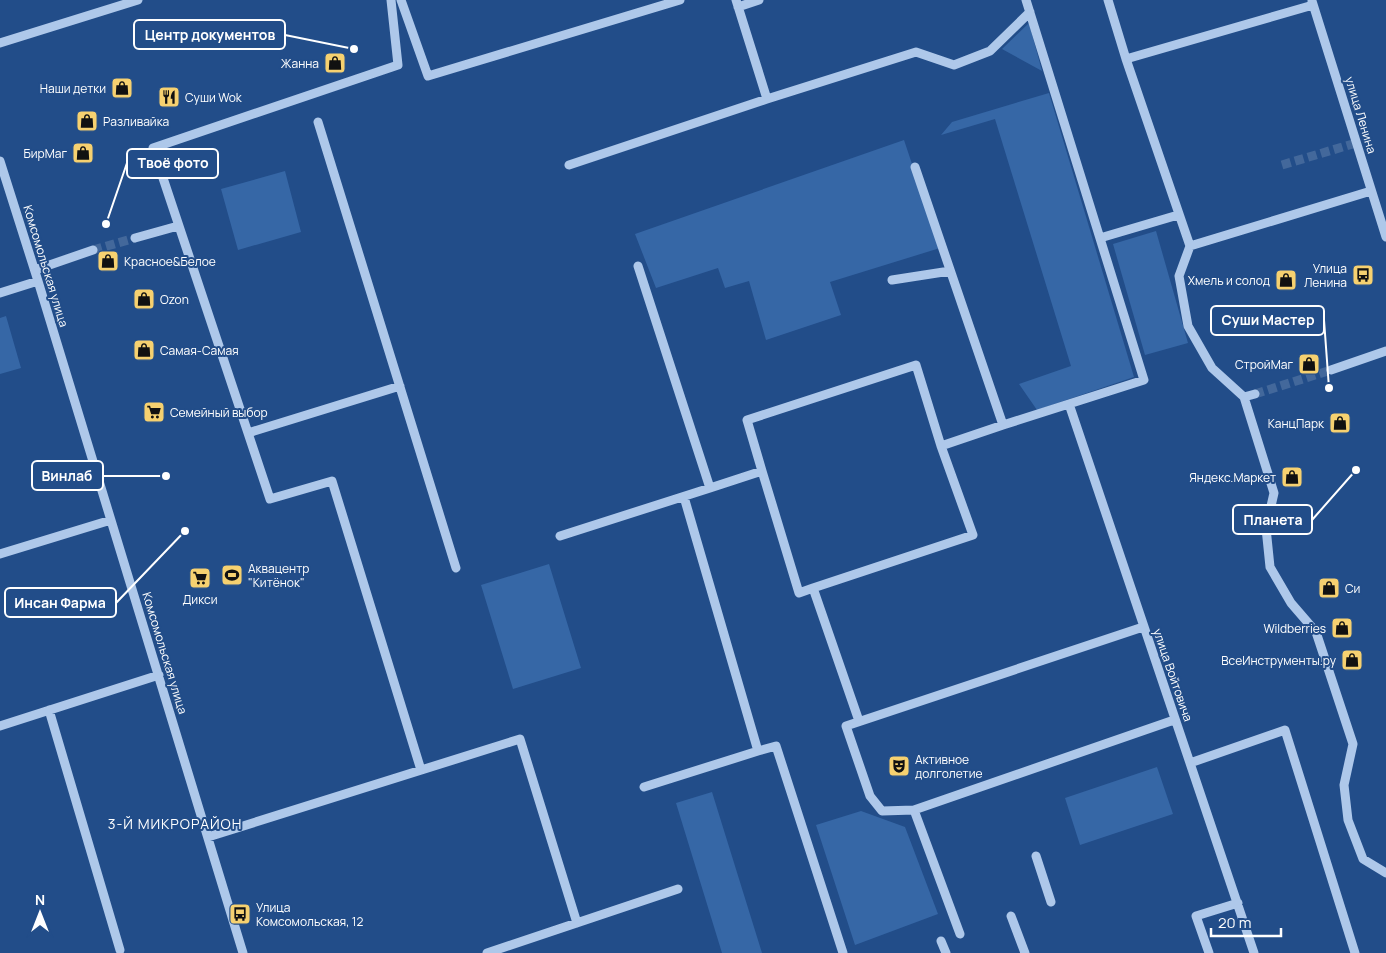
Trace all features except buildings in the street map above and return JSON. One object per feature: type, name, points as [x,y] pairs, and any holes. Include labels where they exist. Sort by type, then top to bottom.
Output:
[{"type":"street","points":[[0,43],[136,0]]},
{"type":"street","points":[[391,0],[398,65],[153,148],[270,499],[332,481],[420,770]]},
{"type":"street","points":[[401,0],[428,76],[680,0]]},
{"type":"street","points":[[758,0],[737,3],[767,98]]},
{"type":"street","points":[[942,446],[1144,380],[1026,0]]},
{"type":"street","points":[[1108,0],[1126,59],[1190,246],[1179,276],[1188,326],[1212,368],[1244,397],[1274,493],[1266,528],[1270,567],[1291,602],[1316,632],[1353,744],[1344,785],[1348,820],[1363,859],[1386,873]]},
{"type":"street","points":[[1126,59],[1312,2]]},
{"type":"street","name":"улица Ленина","points":[[1312,2],[1386,237]]},
{"type":"street","points":[[569,165],[767,98],[916,52],[954,65],[990,50],[1030,12]]},
{"type":"street","points":[[318,122],[456,568]]},
{"type":"street","name":"Комсомольская улица","points":[[0,161],[112,520],[243,953]]},
{"type":"street","points":[[915,167],[1003,425]]},
{"type":"street","points":[[1190,246],[1371,191]]},
{"type":"street","points":[[1100,238],[1178,215]]},
{"type":"street","points":[[135,238],[178,226]]},
{"type":"street","points":[[35,270],[93,250]]},
{"type":"street","points":[[638,266],[710,488]]},
{"type":"street","points":[[892,280],[950,271]]},
{"type":"street","points":[[0,293],[38,281]]},
{"type":"street","points":[[1331,370],[1386,351]]},
{"type":"street","points":[[916,365],[973,535],[799,592],[762,471],[747,420],[916,365]]},
{"type":"street","points":[[248,433],[400,386]]},
{"type":"street","points":[[1244,397],[1255,394]]},
{"type":"street","name":"улица Войтовича","points":[[1069,404],[1254,953]]},
{"type":"street","points":[[560,536],[762,471]]},
{"type":"street","points":[[684,497],[758,752]]},
{"type":"street","points":[[0,554],[112,520]]},
{"type":"street","points":[[813,588],[859,721]]},
{"type":"street","points":[[1143,626],[846,726],[870,796],[882,812],[914,810],[1174,720]]},
{"type":"street","points":[[0,726],[159,675]]},
{"type":"street","points":[[50,710],[120,950]]},
{"type":"street","points":[[1190,763],[1285,730],[1355,953]]},
{"type":"street","points":[[208,837],[520,739],[576,923]]},
{"type":"street","points":[[644,788],[776,746],[843,953]]},
{"type":"street","points":[[914,810],[960,934]]},
{"type":"street","points":[[1036,856],[1051,902]]},
{"type":"street","points":[[487,953],[678,889]]},
{"type":"street","points":[[1209,953],[1196,916],[1238,903]]},
{"type":"street","points":[[1011,916],[1025,953]]},
{"type":"street","points":[[941,941],[946,953]]},
{"type":"shaded area","points":[[1029,23],[1042,71],[1002,49]]},
{"type":"shaded area","points":[[1049,93],[1134,377],[1037,410],[1019,384],[1071,366],[995,119],[941,135],[952,122]]},
{"type":"shaded area","points":[[904,140],[940,248],[830,282],[841,315],[766,340],[749,281],[725,288],[718,268],[656,288],[635,234]]},
{"type":"shaded area","points":[[285,171],[301,232],[238,250],[221,189]]},
{"type":"shaded area","points":[[1156,231],[1188,343],[1145,355],[1113,244]]},
{"type":"shaded area","points":[[6,316],[21,368],[0,374],[0,318]]},
{"type":"shaded area","points":[[549,564],[581,668],[513,689],[481,585]]},
{"type":"shaded area","points":[[1157,767],[1173,814],[1080,845],[1065,798]]},
{"type":"shaded area","points":[[712,792],[762,953],[722,953],[676,803]]},
{"type":"shaded area","points":[[861,811],[905,827],[938,914],[855,945],[816,825]]},
{"type":"tunnel","points":[[1282,165],[1356,143]]},
{"type":"tunnel","points":[[93,250],[135,238]]},
{"type":"tunnel","points":[[1255,394],[1331,370]]},
{"type":"place","name":"Центр документов","points":[[354,49]]},
{"type":"place","name":"Жанна","points":[[335,63]]},
{"type":"place","name":"Наши детки","points":[[122,88]]},
{"type":"place","name":"Суши Wok","points":[[169,97]]},
{"type":"place","name":"Разливайка","points":[[87,121]]},
{"type":"place","name":"БирМаг","points":[[83,153]]},
{"type":"place","name":"Твоё фото","points":[[106,224]]},
{"type":"place","name":"Красное&Белое","points":[[108,261]]},
{"type":"place","name":"Улица Ленина","points":[[1363,275]]},
{"type":"place","name":"Хмель и солод","points":[[1286,280]]},
{"type":"place","name":"Ozon","points":[[144,299]]},
{"type":"place","name":"Самая-Самая","points":[[144,350]]},
{"type":"place","name":"СтройМаг","points":[[1309,364]]},
{"type":"place","name":"Суши Мастер","points":[[1329,388]]},
{"type":"place","name":"Семейный выбор","points":[[154,412]]},
{"type":"place","name":"КанцПарк","points":[[1340,423]]},
{"type":"place","name":"Планета","points":[[1356,470]]},
{"type":"place","name":"Винлаб","points":[[166,476]]},
{"type":"place","name":"Яндекс.Маркет","points":[[1292,477]]},
{"type":"place","name":"Инсан Фарма","points":[[185,531]]},
{"type":"place","name":"Аквацентр \"Китёнок\"","points":[[232,575]]},
{"type":"place","name":"Дикси","points":[[200,578]]},
{"type":"place","name":"Си","points":[[1329,588]]},
{"type":"place","name":"Wildberries","points":[[1342,628]]},
{"type":"place","name":"ВсеИнструменты.ру","points":[[1352,660]]},
{"type":"place","name":"Активное долголетие","points":[[899,766]]},
{"type":"place","name":"Улица Комсомольская, 12","points":[[240,914]]},
{"type":"district","name":"3-Й МИКРОРАЙОН","points":[[175,823]]}]
